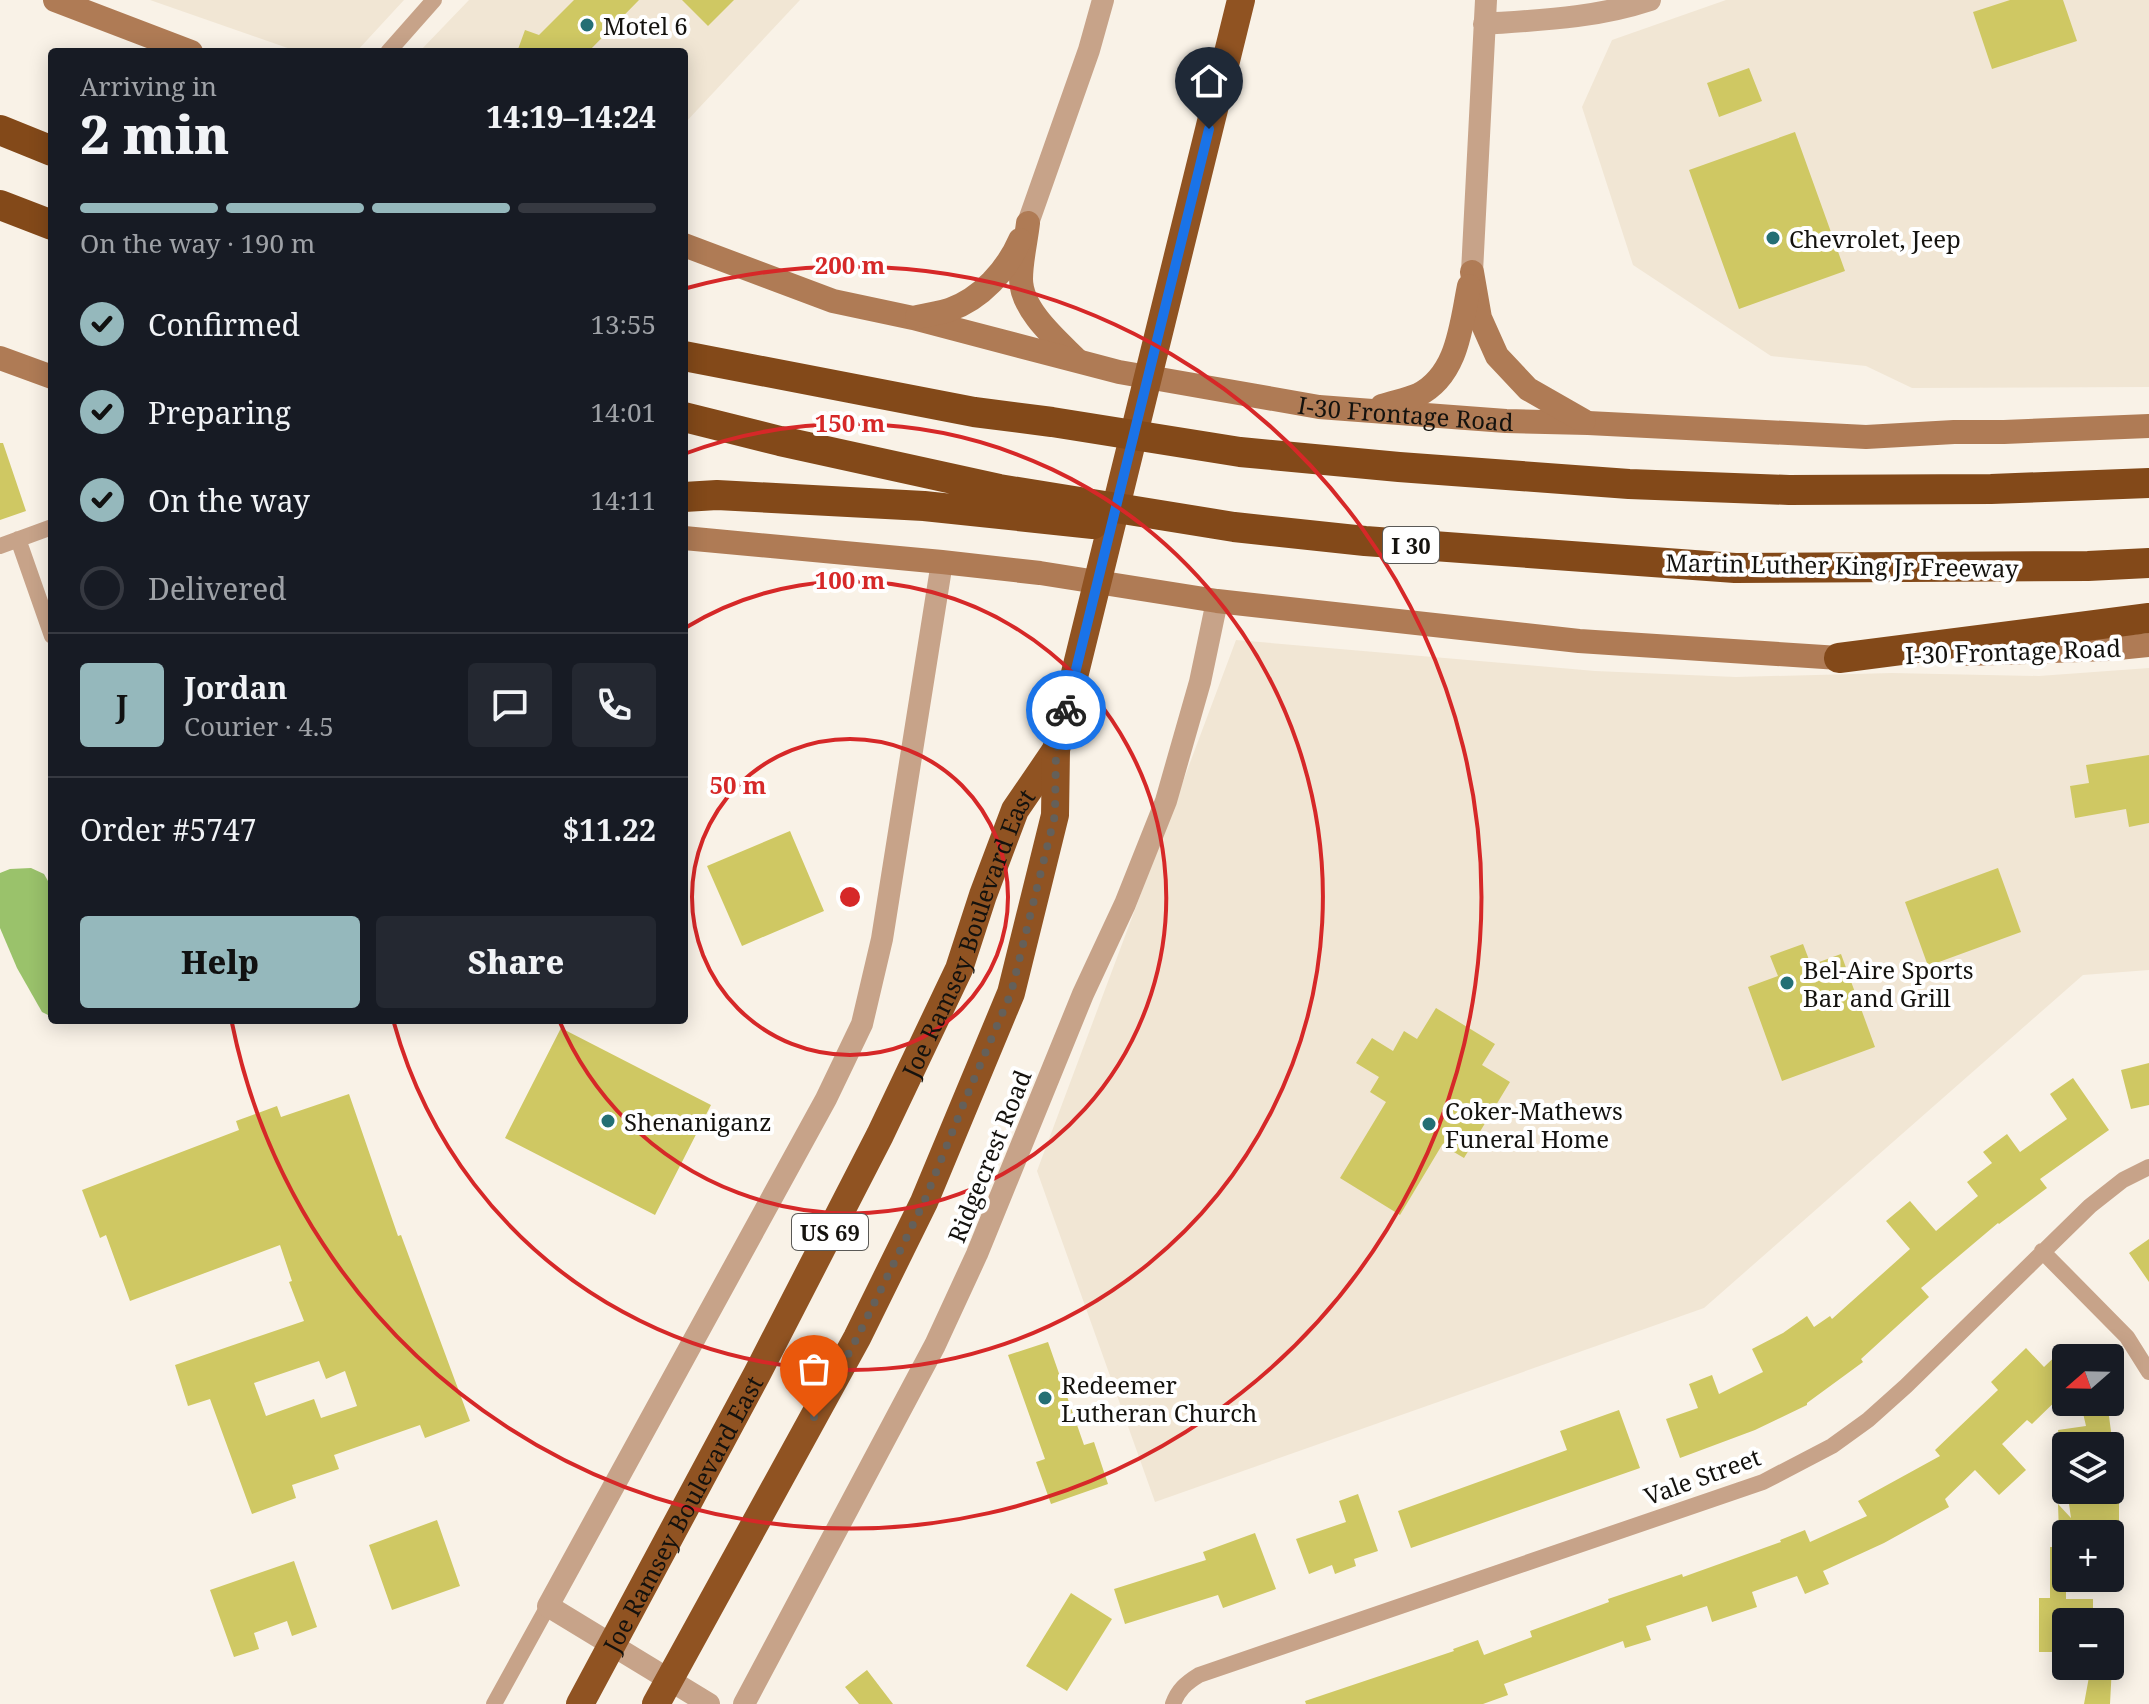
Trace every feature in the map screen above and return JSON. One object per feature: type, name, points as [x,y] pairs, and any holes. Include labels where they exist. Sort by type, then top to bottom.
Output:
[{"type":"highway","name":"US 69","points":[[1056,750],[1241,0]]},
{"type":"highway","points":[[0,130],[48,149]]},
{"type":"highway","points":[[0,205],[48,223]]},
{"type":"highway","points":[[688,357],[974,412],[1240,452],[1399,467],[1629,484],[1789,490],[1991,489],[2149,483]]},
{"type":"highway","name":"Martin Luther King Jr Freeway","points":[[688,418],[999,489],[1234,527],[1365,541],[1735,568],[2149,563]]},
{"type":"highway","points":[[688,497],[717,495],[924,506],[1167,532],[1234,527]]},
{"type":"highway","points":[[1839,658],[2149,618]]},
{"type":"highway","name":"Joe Ramsey Boulevard East","points":[[580,1704],[750,1387],[880,1135],[959,969],[1015,810],[1056,750]]},
{"type":"highway","name":"Joe Ramsey Boulevard East","points":[[663,1692],[857,1338],[924,1202],[1011,993],[1055,815],[1056,750]]},
{"type":"main road","points":[[55,0],[181,48]]},
{"type":"main road","points":[[913,318],[951,309],[985,289],[1012,259],[1028,223]]},
{"type":"main road","points":[[1028,223],[1020,282],[1025,296],[1037,318],[1078,361]]},
{"type":"main road","name":"I-30 Frontage Road","points":[[688,247],[833,301],[1158,380],[1319,407],[1506,421],[1866,437],[2149,426]]},
{"type":"main road","points":[[1371,410],[1419,394],[1443,375],[1456,350],[1472,272]]},
{"type":"main road","points":[[1472,272],[1480,318],[1497,356],[1528,389],[1588,423]]},
{"type":"main road","points":[[0,358],[48,376]]},
{"type":"main road","name":"I-30 Frontage Road","points":[[688,538],[1040,573],[1217,601],[1579,641],[1839,658],[2149,645]]},
{"type":"street","points":[[392,48],[434,0]]},
{"type":"street","points":[[1028,223],[1089,50],[1103,0]]},
{"type":"street","points":[[1472,272],[1486,0]]},
{"type":"street","points":[[1484,24],[1600,14],[1650,0]]},
{"type":"street","points":[[0,546],[48,528]]},
{"type":"street","points":[[18,539],[48,625]]},
{"type":"street","points":[[494,1704],[826,1099],[862,1024],[882,939],[942,562]]},
{"type":"street","name":"Ridgecrest Road","points":[[744,1704],[935,1345],[977,1254],[1166,801],[1200,682],[1217,601]]},
{"type":"street","name":"Vale Street","points":[[1173,1704],[1185,1683],[1199,1675],[1763,1482],[1832,1446],[1868,1420],[1906,1386],[2090,1206],[2123,1180],[2149,1167]]},
{"type":"street","points":[[2042,1251],[2127,1337],[2149,1372]]},
{"type":"street","points":[[548,1606],[611,1644],[663,1692],[709,1704]]},
{"type":"shaded area","points":[[150,0],[404,0],[360,48],[288,48]]},
{"type":"shaded area","points":[[469,0],[800,0],[688,120],[688,48],[423,48]]},
{"type":"shaded area","points":[[1726,0],[2149,0],[2149,387],[1912,388],[1866,366],[1771,356],[1633,265],[1582,107],[1612,40]]},
{"type":"shaded area","points":[[1236,640],[1595,671],[1736,677],[1892,673],[2039,676],[2149,668],[2149,970],[2083,975],[1704,1308],[1155,1502],[1037,1171]]},
{"type":"shaded area","points":[[31,868],[44,874],[48,881],[48,1015],[42,1012],[17,968],[0,928],[0,873]]},
{"type":"building","name":"Motel 6","points":[[574,0],[639,0],[592,48],[518,48],[525,30],[539,35]]},
{"type":"building","name":"Motel 6","points":[[682,0],[734,0],[708,26]]},
{"type":"building","points":[[2010,0],[2063,0],[2077,41],[1992,69],[1973,12]]},
{"type":"building","points":[[1749,68],[1762,101],[1719,117],[1707,83]]},
{"type":"building","points":[[1795,132],[1845,271],[1739,309],[1689,170]]},
{"type":"building","points":[[0,443],[3,443],[26,511],[0,520]]},
{"type":"building","points":[[2149,755],[2149,823],[2129,827],[2126,809],[2075,818],[2070,786],[2089,783],[2086,765]]},
{"type":"building","points":[[790,831],[824,911],[742,946],[707,866]]},
{"type":"building","points":[[1998,868],[2021,932],[1928,966],[1905,902]]},
{"type":"building","points":[[1803,944],[1811,965],[1841,954],[1875,1047],[1782,1081],[1748,987],[1778,976],[1770,956]]},
{"type":"building","name":"Coker-Mathews Funeral Home","points":[[1436,1008],[1495,1044],[1482,1065],[1510,1082],[1464,1158],[1442,1145],[1400,1215],[1340,1178],[1386,1102],[1370,1092],[1379,1077],[1356,1063],[1372,1038],[1393,1051],[1404,1031],[1417,1039]]},
{"type":"building","name":"Shenaniganz","points":[[561,1028],[711,1105],[655,1215],[505,1138]]},
{"type":"building","points":[[2149,1063],[2149,1105],[2131,1109],[2121,1070]]},
{"type":"building","points":[[2073,1078],[2109,1130],[2040,1179],[2047,1188],[1998,1223],[1921,1288],[1929,1297],[1861,1359],[1863,1362],[1807,1405],[1755,1430],[1680,1458],[1666,1419],[1698,1408],[1689,1384],[1712,1375],[1719,1394],[1763,1372],[1752,1349],[1807,1316],[1814,1327],[1830,1316],[1832,1319],[1910,1249],[1886,1221],[1910,1201],[1936,1231],[1978,1196],[1967,1182],[1992,1163],[1983,1152],[2007,1134],[2020,1152],[2067,1119],[2050,1094]]},
{"type":"building","points":[[349,1094],[398,1236],[401,1235],[470,1421],[425,1438],[420,1425],[334,1455],[339,1469],[292,1485],[296,1498],[252,1514],[210,1399],[188,1406],[175,1365],[304,1321],[289,1282],[292,1281],[280,1245],[130,1301],[106,1235],[100,1238],[82,1190],[239,1130],[236,1121],[277,1106],[281,1117]],"holes":[[[319,1361],[326,1379],[345,1371],[357,1406],[321,1418],[314,1399],[266,1416],[254,1383]]]},
{"type":"building","points":[[2149,1239],[2149,1282],[2129,1253]]},
{"type":"building","name":"Redeemer Lutheran Church","points":[[1048,1342],[1084,1445],[1094,1442],[1108,1484],[1051,1504],[1036,1462],[1045,1459],[1008,1355]]},
{"type":"building","points":[[2026,1348],[2044,1367],[2052,1359],[2052,1405],[2032,1424],[2027,1420],[2002,1444],[2026,1470],[1999,1495],[1975,1470],[1945,1499],[1949,1507],[1884,1543],[1823,1571],[1829,1584],[1805,1594],[1797,1576],[1752,1592],[1757,1607],[1712,1622],[1707,1606],[1646,1626],[1651,1640],[1625,1648],[1623,1641],[1504,1684],[1508,1695],[1483,1704],[1306,1704],[1305,1701],[1478,1640],[1484,1655],[1532,1637],[1530,1631],[1609,1602],[1608,1599],[1682,1574],[1683,1577],[1781,1542],[1805,1530],[1810,1542],[1867,1516],[1858,1501],[1940,1456],[1935,1450],[1998,1390],[1991,1382]]},
{"type":"building","points":[[1619,1410],[1640,1468],[1411,1548],[1398,1511],[1567,1450],[1560,1431]]},
{"type":"building","points":[[2084,1416],[2109,1416],[2111,1432],[2058,1432],[2058,1430],[2086,1426]]},
{"type":"building","points":[[1358,1494],[1378,1551],[1354,1559],[1356,1566],[1335,1574],[1332,1565],[1309,1574],[1296,1539],[1346,1522],[1339,1501]]},
{"type":"building","points":[[2058,1504],[2071,1518],[2069,1504],[2119,1504],[2119,1520],[2059,1520]]},
{"type":"building","points":[[437,1520],[460,1586],[392,1610],[369,1545]]},
{"type":"building","points":[[1255,1533],[1276,1589],[1223,1608],[1218,1595],[1125,1624],[1114,1589],[1206,1560],[1203,1552]]},
{"type":"building","points":[[2052,1547],[2052,1592],[2066,1592],[2066,1599],[2093,1599],[2093,1608],[2052,1608],[2052,1652],[2039,1652],[2039,1598],[2050,1598]]},
{"type":"building","points":[[294,1561],[317,1627],[292,1636],[287,1621],[254,1633],[259,1649],[234,1657],[210,1590]]},
{"type":"building","points":[[1071,1593],[1112,1619],[1067,1691],[1026,1666]]},
{"type":"building","points":[[867,1670],[893,1704],[859,1704],[845,1687]]},
{"type":"building","points":[[2088,1680],[2111,1680],[2110,1704],[2084,1704]]},
{"type":"way so far","points":[[814,1417],[924,1202],[1011,993],[1055,815],[1056,750],[1066,710]]},
{"type":"place","name":"Motel 6","points":[[587,25]]},
{"type":"place","name":"Chevrolet, Jeep","points":[[1773,238]]},
{"type":"place","name":"Bel-Aire Sports Bar and Grill","points":[[1787,983]]},
{"type":"place","name":"Shenaniganz","points":[[608,1121]]},
{"type":"place","name":"Coker-Mathews Funeral Home","points":[[1429,1124]]},
{"type":"place","name":"Redeemer Lutheran Church","points":[[1045,1398]]},
{"type":"route","points":[[1066,710],[1209,129]]}]
